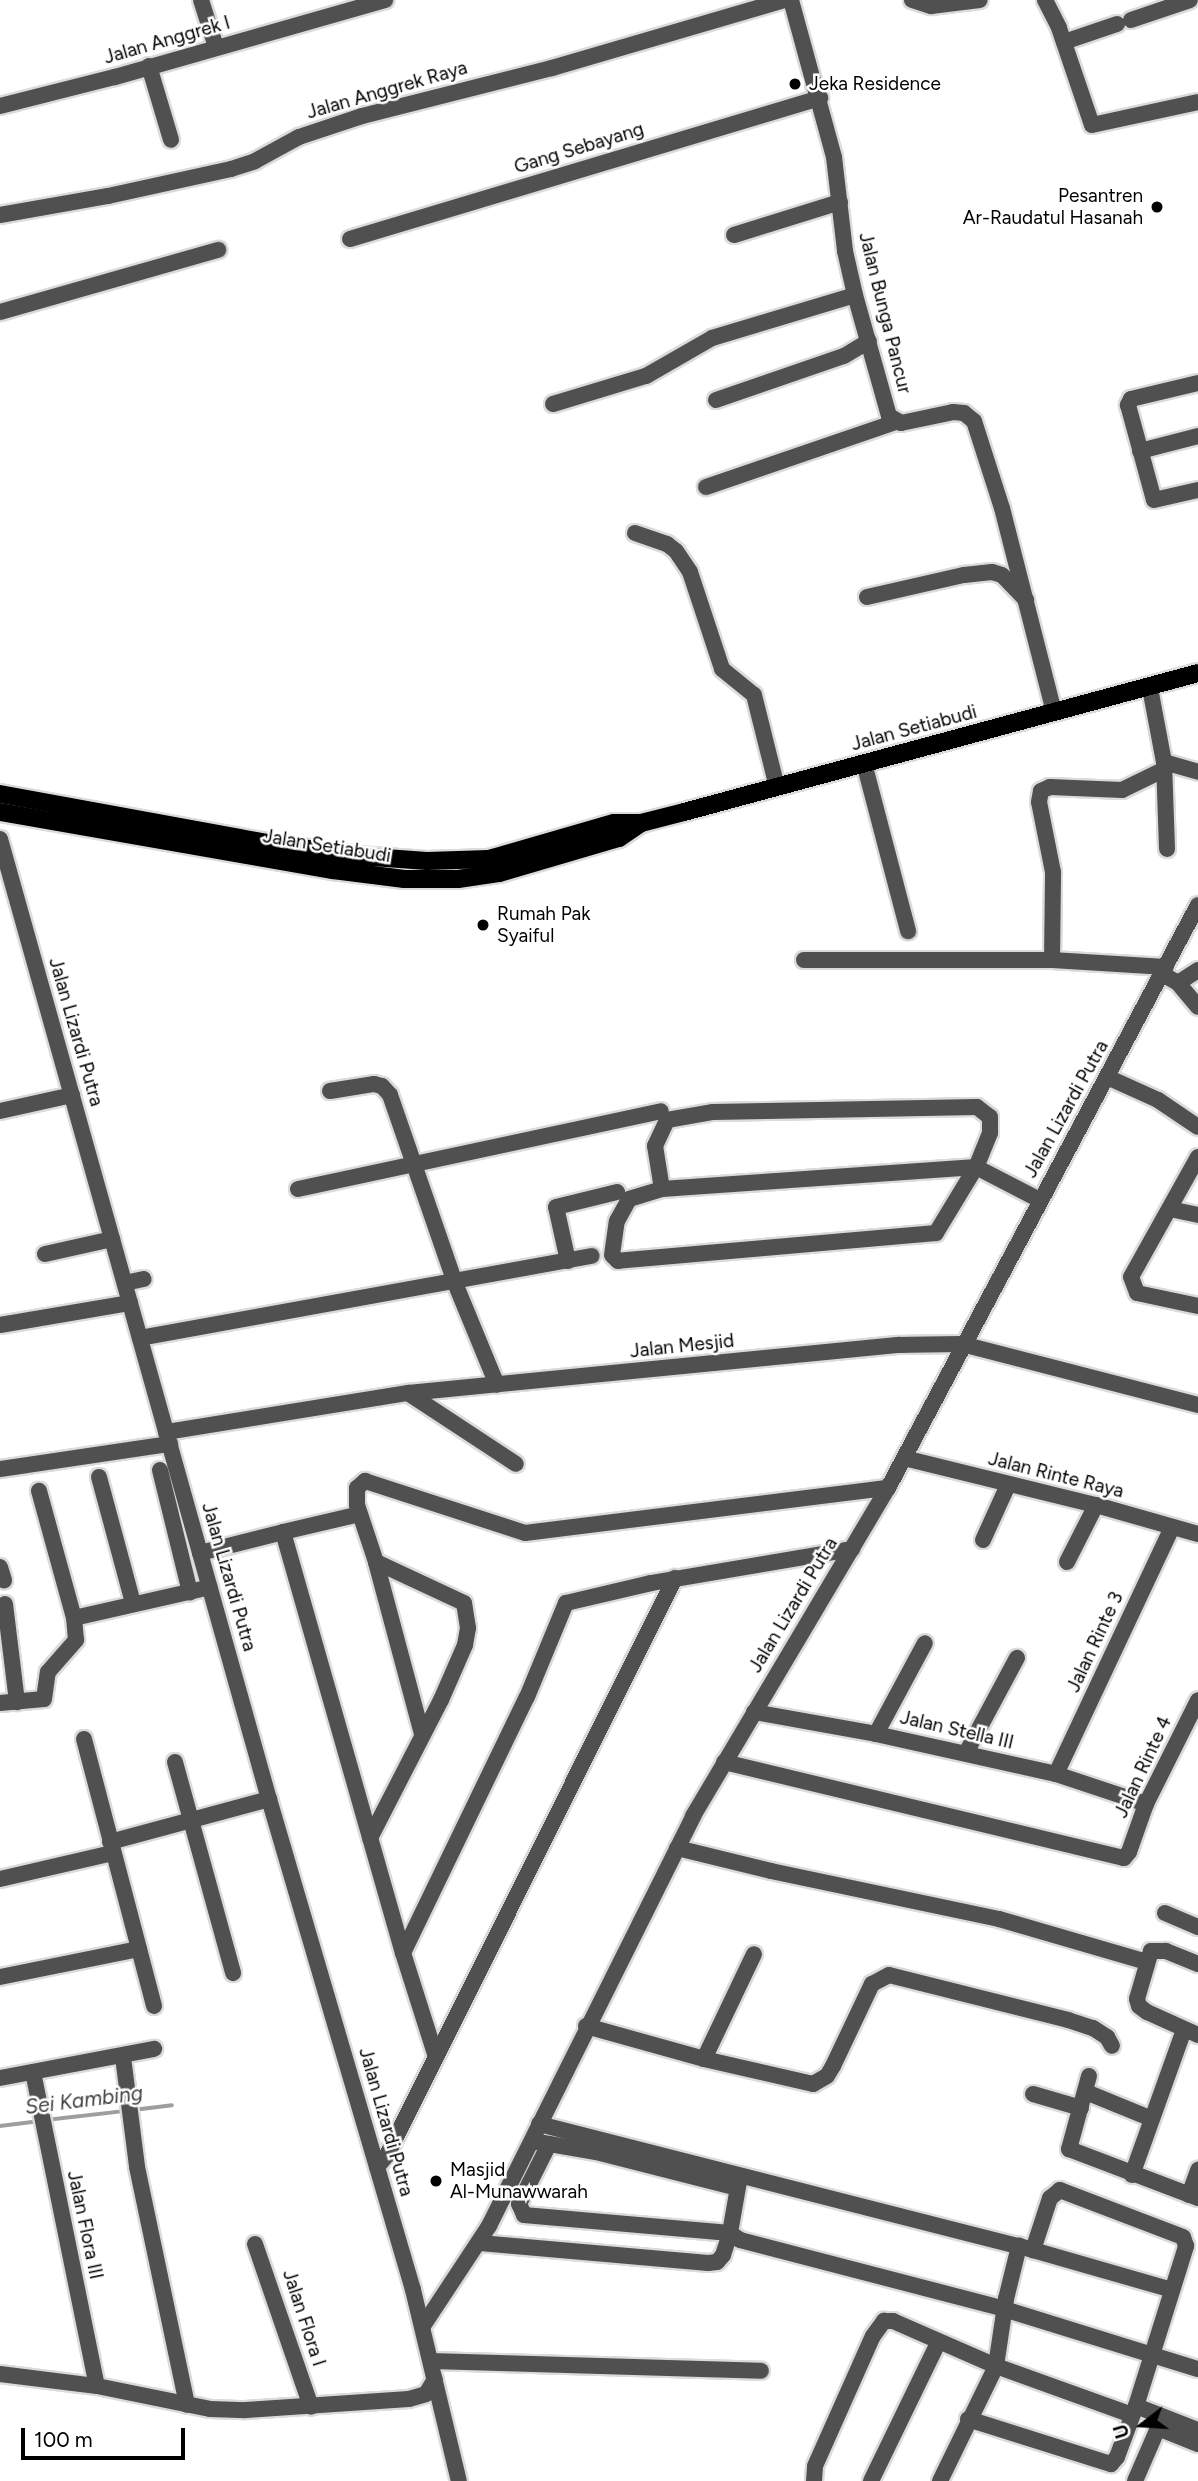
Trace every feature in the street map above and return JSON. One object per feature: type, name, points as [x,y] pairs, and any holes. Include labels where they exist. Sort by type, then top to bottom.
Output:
[{"type":"main road","name":"Jalan Setiabudi","points":[[0,794],[273,844],[427,861],[502,857],[614,823],[641,823],[1198,673]]},
{"type":"main road","name":"Jalan Setiabudi","points":[[0,812],[333,870],[404,879],[458,879],[499,873],[619,838],[641,823]]},
{"type":"street","points":[[201,0],[216,47]]},
{"type":"street","name":"Jalan Anggrek I","points":[[0,106],[385,0]]},
{"type":"street","name":"Jalan Anggrek Raya","points":[[0,215],[108,196],[231,169],[255,161],[299,136],[362,116],[552,68],[785,0]]},
{"type":"street","name":"Jalan Bunga Pancur","points":[[791,0],[820,97],[840,202],[845,251],[886,407],[896,422],[953,412],[964,413],[974,421],[1027,602],[1054,712]]},
{"type":"street","points":[[912,0],[931,6],[980,0]]},
{"type":"street","points":[[1045,0],[1064,42],[1092,125],[1198,102]]},
{"type":"street","points":[[1064,42],[1190,0]]},
{"type":"street","points":[[149,66],[172,140]]},
{"type":"street","name":"Gang Sebayang","points":[[350,239],[820,97]]},
{"type":"street","points":[[734,235],[840,202]]},
{"type":"street","points":[[0,312],[218,250]]},
{"type":"street","points":[[553,404],[646,376],[712,338],[855,295]]},
{"type":"street","points":[[716,400],[844,356],[869,341]]},
{"type":"street","points":[[1198,383],[1128,402],[1154,500],[1198,490]]},
{"type":"street","points":[[706,487],[896,422]]},
{"type":"street","points":[[1140,452],[1198,436]]},
{"type":"street","points":[[635,533],[667,544],[690,572],[722,669],[754,695],[777,787]]},
{"type":"street","points":[[867,597],[964,575],[992,572],[1002,575],[1027,602]]},
{"type":"street","points":[[1150,688],[1164,765],[1167,849]]},
{"type":"street","points":[[864,763],[908,931]]},
{"type":"street","points":[[1052,960],[1053,872],[1039,802],[1041,791],[1050,787],[1122,790],[1164,765],[1198,772]]},
{"type":"street","name":"Jalan Lizardi Putra","points":[[0,839],[269,1799],[423,2326],[459,2481]]},
{"type":"street","name":"Jalan Lizardi Putra","points":[[423,2326],[484,2236],[541,2142],[539,2124],[677,1848],[724,1762],[888,1488],[962,1344],[1197,909]]},
{"type":"street","points":[[804,960],[1052,960],[1164,971],[1178,982],[1198,1007]]},
{"type":"street","points":[[1178,982],[1198,970]]},
{"type":"street","points":[[1107,1077],[1158,1100],[1198,1127]]},
{"type":"street","points":[[330,1091],[374,1084],[386,1089],[455,1283],[497,1385]]},
{"type":"street","points":[[0,1111],[72,1095]]},
{"type":"street","points":[[662,1189],[655,1146],[667,1120],[713,1112],[978,1107],[986,1111],[991,1124],[976,1167],[936,1233],[615,1260],[612,1255],[613,1234],[629,1199],[662,1189],[976,1167],[1040,1200]]},
{"type":"street","points":[[298,1189],[661,1111]]},
{"type":"street","points":[[1198,1157],[1135,1268],[1132,1286],[1145,1297],[1198,1306]]},
{"type":"street","points":[[568,1261],[556,1207],[617,1192]]},
{"type":"street","points":[[1170,1209],[1198,1215]]},
{"type":"street","points":[[45,1254],[112,1239]]},
{"type":"street","points":[[140,1338],[455,1283],[592,1256]]},
{"type":"street","points":[[125,1283],[144,1279]]},
{"type":"street","points":[[0,1325],[130,1303]]},
{"type":"street","name":"Jalan Mesjid","points":[[0,1469],[408,1393],[900,1345],[962,1344],[1198,1405]]},
{"type":"street","points":[[408,1393],[516,1464]]},
{"type":"street","name":"Jalan Rinte Raya","points":[[904,1458],[1096,1505],[1198,1534]]},
{"type":"street","points":[[160,1470],[190,1592]]},
{"type":"street","points":[[99,1477],[133,1603]]},
{"type":"street","points":[[422,1734],[376,1562],[360,1514],[357,1488],[370,1481],[525,1533],[888,1488]]},
{"type":"street","points":[[983,1540],[1008,1485]]},
{"type":"street","points":[[0,1703],[41,1700],[46,1696],[48,1672],[76,1640],[74,1618],[39,1491]]},
{"type":"street","points":[[1067,1562],[1096,1505]]},
{"type":"street","points":[[200,1553],[360,1514]]},
{"type":"street","name":"Jalan Rinte 3","points":[[1055,1774],[1172,1527]]},
{"type":"street","points":[[283,1532],[403,1953],[435,2054]]},
{"type":"street","points":[[403,1953],[527,1697],[566,1603],[675,1578],[852,1549]]},
{"type":"street","points":[[370,1838],[442,1700],[465,1645],[467,1609],[457,1599],[376,1562]]},
{"type":"street","points":[[377,2168],[387,2155],[435,2054],[675,1578]]},
{"type":"street","points":[[74,1618],[210,1587]]},
{"type":"street","points":[[5,1604],[17,1702]]},
{"type":"street","points":[[876,1734],[925,1643]]},
{"type":"street","points":[[966,1753],[1017,1658]]},
{"type":"street","name":"Jalan Rinte 4","points":[[724,1762],[1126,1857],[1146,1804],[1198,1700]]},
{"type":"street","name":"Jalan Stella III","points":[[754,1712],[966,1753],[1055,1774],[1146,1804]]},
{"type":"street","points":[[84,1739],[154,2006]]},
{"type":"street","points":[[175,1762],[233,1973]]},
{"type":"street","points":[[0,1879],[112,1847],[191,1820],[269,1799]]},
{"type":"street","points":[[677,1848],[771,1871],[999,1919],[1147,1962]]},
{"type":"street","points":[[1165,1913],[1198,1927]]},
{"type":"street","points":[[0,1977],[139,1949]]},
{"type":"street","points":[[1132,2175],[1152,2119],[1191,2032],[1139,2006],[1137,1998],[1147,1962],[1151,1951],[1156,1949],[1198,1964]]},
{"type":"street","points":[[704,2059],[754,1954]]},
{"type":"street","points":[[586,2026],[704,2059],[814,2084],[822,2080],[833,2066],[872,1984],[889,1975],[1068,2020],[1093,2028],[1107,2037],[1112,2046]]},
{"type":"street","points":[[0,2078],[123,2057],[154,2049]]},
{"type":"street","points":[[123,2057],[137,2167],[187,2405]]},
{"type":"street","name":"Jalan Flora III","points":[[33,2073],[97,2386]]},
{"type":"street","points":[[1152,2119],[1088,2084],[1069,2149],[1193,2196],[1198,2170]]},
{"type":"street","points":[[1033,2094],[1081,2108]]},
{"type":"street","points":[[539,2124],[599,2145],[738,2182],[1026,2248],[1172,2290]]},
{"type":"street","points":[[599,2145],[541,2142],[519,2204],[524,2215],[727,2244],[747,2243],[1004,2309],[1152,2352],[1198,2369]]},
{"type":"street","points":[[484,2236],[717,2262],[727,2244],[738,2182]]},
{"type":"street","points":[[940,2481],[968,2419],[996,2366],[1004,2309],[1026,2248],[1050,2198],[1059,2190],[1183,2237],[1186,2246],[1117,2457],[1107,2464],[968,2419]]},
{"type":"street","name":"Jalan Flora I","points":[[255,2244],[311,2406]]},
{"type":"street","points":[[814,2481],[815,2466],[873,2336],[884,2322],[893,2321],[938,2343],[996,2366],[1198,2430]]},
{"type":"street","points":[[871,2481],[938,2343]]},
{"type":"street","points":[[431,2361],[761,2371]]},
{"type":"street","points":[[0,2374],[97,2386],[187,2405],[246,2410],[409,2399],[426,2394],[435,2379]]},
{"type":"street","points":[[1138,2480],[1158,2428],[1198,2444]]},
{"type":"waterway","name":"Sei Kambing","points":[[133,2110],[172,2105]]},
{"type":"waterway","name":"Sei Kambing","points":[[46,2120],[125,2111]]},
{"type":"waterway","name":"Sei Kambing","points":[[0,2126],[38,2121]]},
{"type":"place","name":"Jeka Residence","points":[[795,84]]},
{"type":"place","name":"Pesantren Ar-Raudatul Hasanah","points":[[1157,207]]},
{"type":"place","name":"Rumah Pak Syaiful","points":[[483,925]]},
{"type":"place","name":"Masjid Al-Munawwarah","points":[[436,2181]]}]
